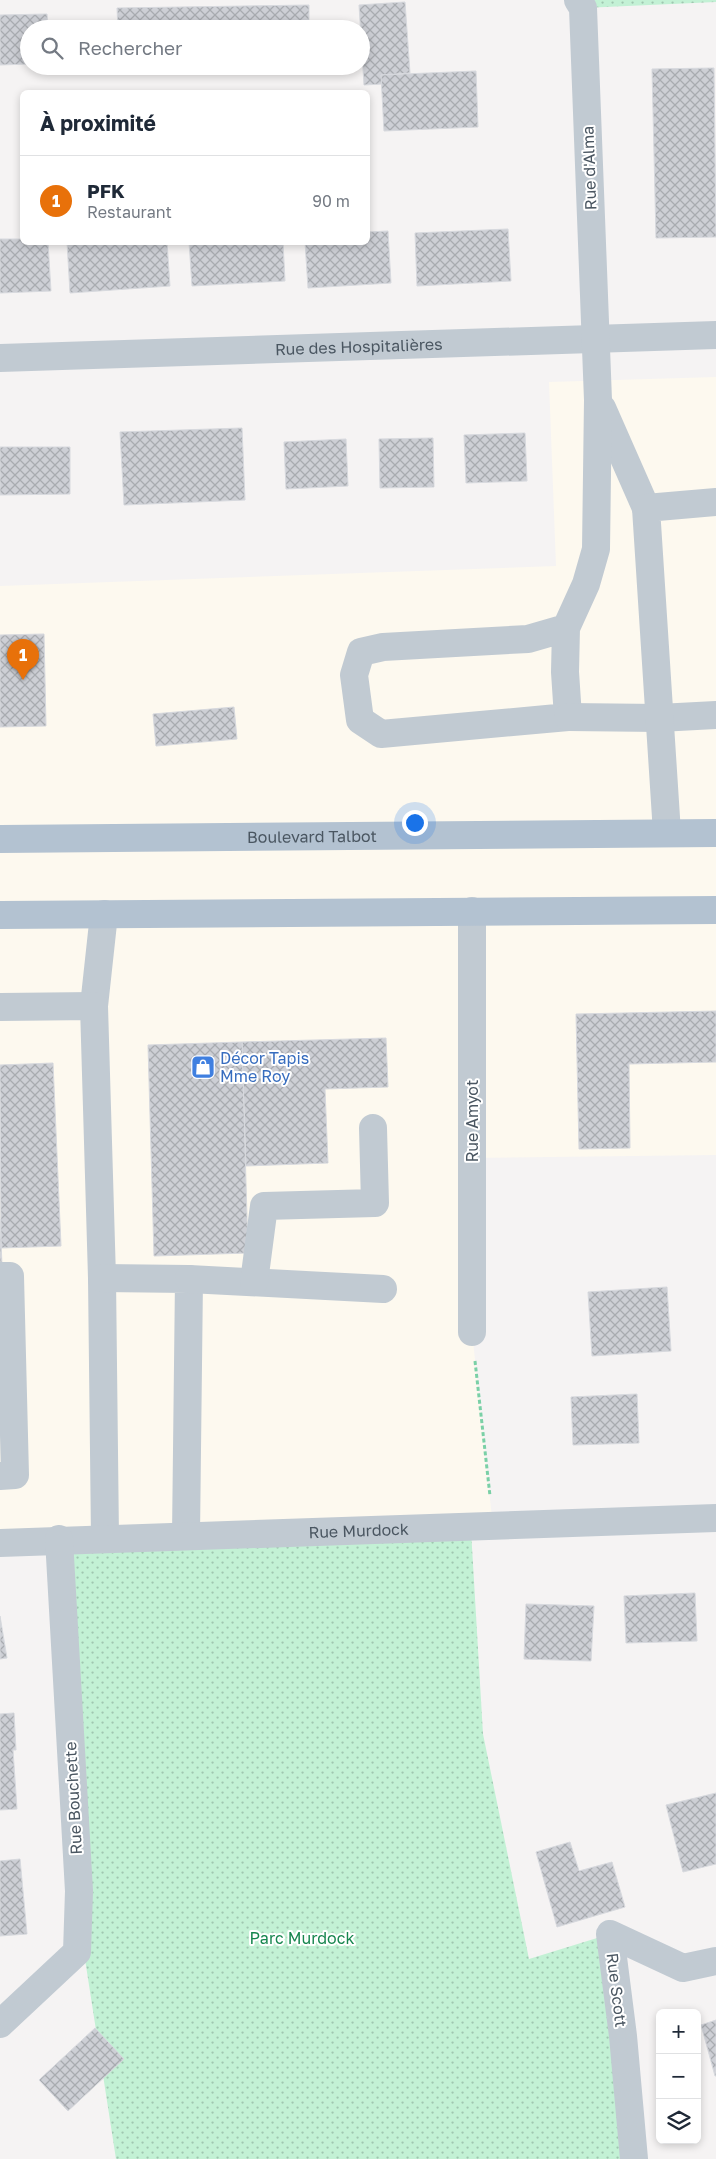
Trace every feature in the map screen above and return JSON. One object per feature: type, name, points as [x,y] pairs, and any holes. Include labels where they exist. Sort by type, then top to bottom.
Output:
[{"type":"main road","name":"Boulevard Talbot","points":[[0,839],[716,833]]},
{"type":"main road","points":[[0,915],[716,910]]},
{"type":"street","name":"Rue d'Alma","points":[[566,628],[586,584],[596,549],[598,400],[596,338],[583,8],[578,0]]},
{"type":"street","name":"Rue des Hospitalières","points":[[0,358],[716,335]]},
{"type":"street","points":[[598,400],[646,508],[658,718],[667,833]]},
{"type":"street","points":[[646,508],[716,502]]},
{"type":"street","points":[[568,717],[565,672],[566,628],[528,639],[383,647],[361,652],[354,675],[360,720],[381,734],[568,717],[658,718],[716,715]]},
{"type":"street","name":"Rue Amyot","points":[[472,911],[472,1332]]},
{"type":"street","points":[[104,914],[94,1006],[102,1278],[105,1538]]},
{"type":"street","points":[[0,1007],[94,1006]]},
{"type":"street","points":[[254,1282],[264,1206],[375,1203],[374,1128]]},
{"type":"street","points":[[0,1276],[10,1276],[15,1476],[0,1476]]},
{"type":"street","points":[[102,1278],[189,1279],[383,1289]]},
{"type":"street","points":[[186,1536],[189,1279]]},
{"type":"street","name":"Rue Murdock","points":[[0,1543],[59,1539],[494,1527],[716,1518]]},
{"type":"street","name":"Rue Bouchette","points":[[0,2024],[77,1952],[79,1891],[59,1539]]},
{"type":"street","name":"Rue Scott","points":[[634,2159],[623,2036],[610,1934],[683,1968],[716,1961]]},
{"type":"path","points":[[472,1332],[494,1527]]},
{"type":"shaded area","points":[[716,377],[716,1155],[472,1158],[472,1332],[493,1527],[0,1543],[0,586],[556,566],[549,382]]},
{"type":"green space","points":[[595,0],[716,0],[716,2],[583,8]]},
{"type":"green space","name":"Parc Murdock","points":[[471,1530],[483,1734],[529,1959],[610,1934],[637,2159],[116,2159],[73,1882],[59,1555]]},
{"type":"building","points":[[405,2],[410,73],[381,75],[382,84],[364,85],[363,75],[370,75],[370,20],[360,20],[359,5]]},
{"type":"building","points":[[309,5],[309,20],[118,20],[117,8]]},
{"type":"building","points":[[47,14],[47,20],[20,20],[20,64],[0,65],[0,15]]},
{"type":"building","points":[[714,68],[716,237],[656,238],[652,69]]},
{"type":"building","points":[[476,71],[478,127],[384,131],[381,75]]},
{"type":"building","points":[[508,229],[511,281],[417,286],[415,233]]},
{"type":"building","points":[[388,231],[391,283],[308,288],[305,245],[370,245],[370,232]]},
{"type":"building","points":[[0,239],[20,239],[20,245],[48,245],[51,291],[0,293]]},
{"type":"building","points":[[67,245],[167,245],[170,286],[70,293]]},
{"type":"building","points":[[189,245],[283,245],[285,281],[192,286]]},
{"type":"building","points":[[242,428],[245,500],[124,505],[120,432]]},
{"type":"building","points":[[525,433],[527,481],[466,483],[464,435]]},
{"type":"building","points":[[433,438],[434,487],[380,488],[379,439]]},
{"type":"building","points":[[346,439],[348,486],[286,489],[284,442]]},
{"type":"building","points":[[0,447],[70,447],[70,494],[0,495]]},
{"type":"building","points":[[44,634],[46,726],[0,727],[0,635]]},
{"type":"building","points":[[234,707],[237,739],[156,746],[153,714]]},
{"type":"building","points":[[716,1011],[716,1062],[629,1064],[630,1148],[579,1149],[576,1014]]},
{"type":"building","points":[[386,1038],[388,1087],[325,1089],[328,1163],[246,1166],[242,1042]]},
{"type":"building","points":[[242,1042],[248,1253],[154,1256],[148,1045]]},
{"type":"building","points":[[53,1063],[61,1246],[1,1248],[0,1065]]},
{"type":"building","points":[[0,1219],[2,1265],[0,1265]]},
{"type":"building","points":[[667,1287],[671,1351],[592,1356],[588,1292]]},
{"type":"building","points":[[637,1394],[639,1443],[573,1445],[571,1397]]},
{"type":"building","points":[[695,1593],[697,1641],[626,1643],[624,1596]]},
{"type":"building","points":[[526,1604],[594,1606],[591,1661],[524,1659]]},
{"type":"building","points":[[0,1616],[7,1658],[0,1659]]},
{"type":"building","points":[[14,1713],[16,1750],[13,1750],[17,1809],[0,1810],[0,1714]]},
{"type":"building","points":[[716,1793],[716,1864],[683,1872],[666,1805]]},
{"type":"building","points":[[570,1842],[579,1871],[612,1862],[625,1907],[557,1927],[536,1852]]},
{"type":"building","points":[[20,1859],[27,1934],[0,1936],[0,1861]]},
{"type":"building","points":[[716,2020],[716,2076],[715,2076],[701,2025]]},
{"type":"building","points":[[95,2028],[124,2059],[68,2111],[39,2080]]},
{"type":"place","name":"PFK","points":[[23,680]]},
{"type":"place","name":"Décor Tapis Mme Roy","points":[[203,1067]]}]
